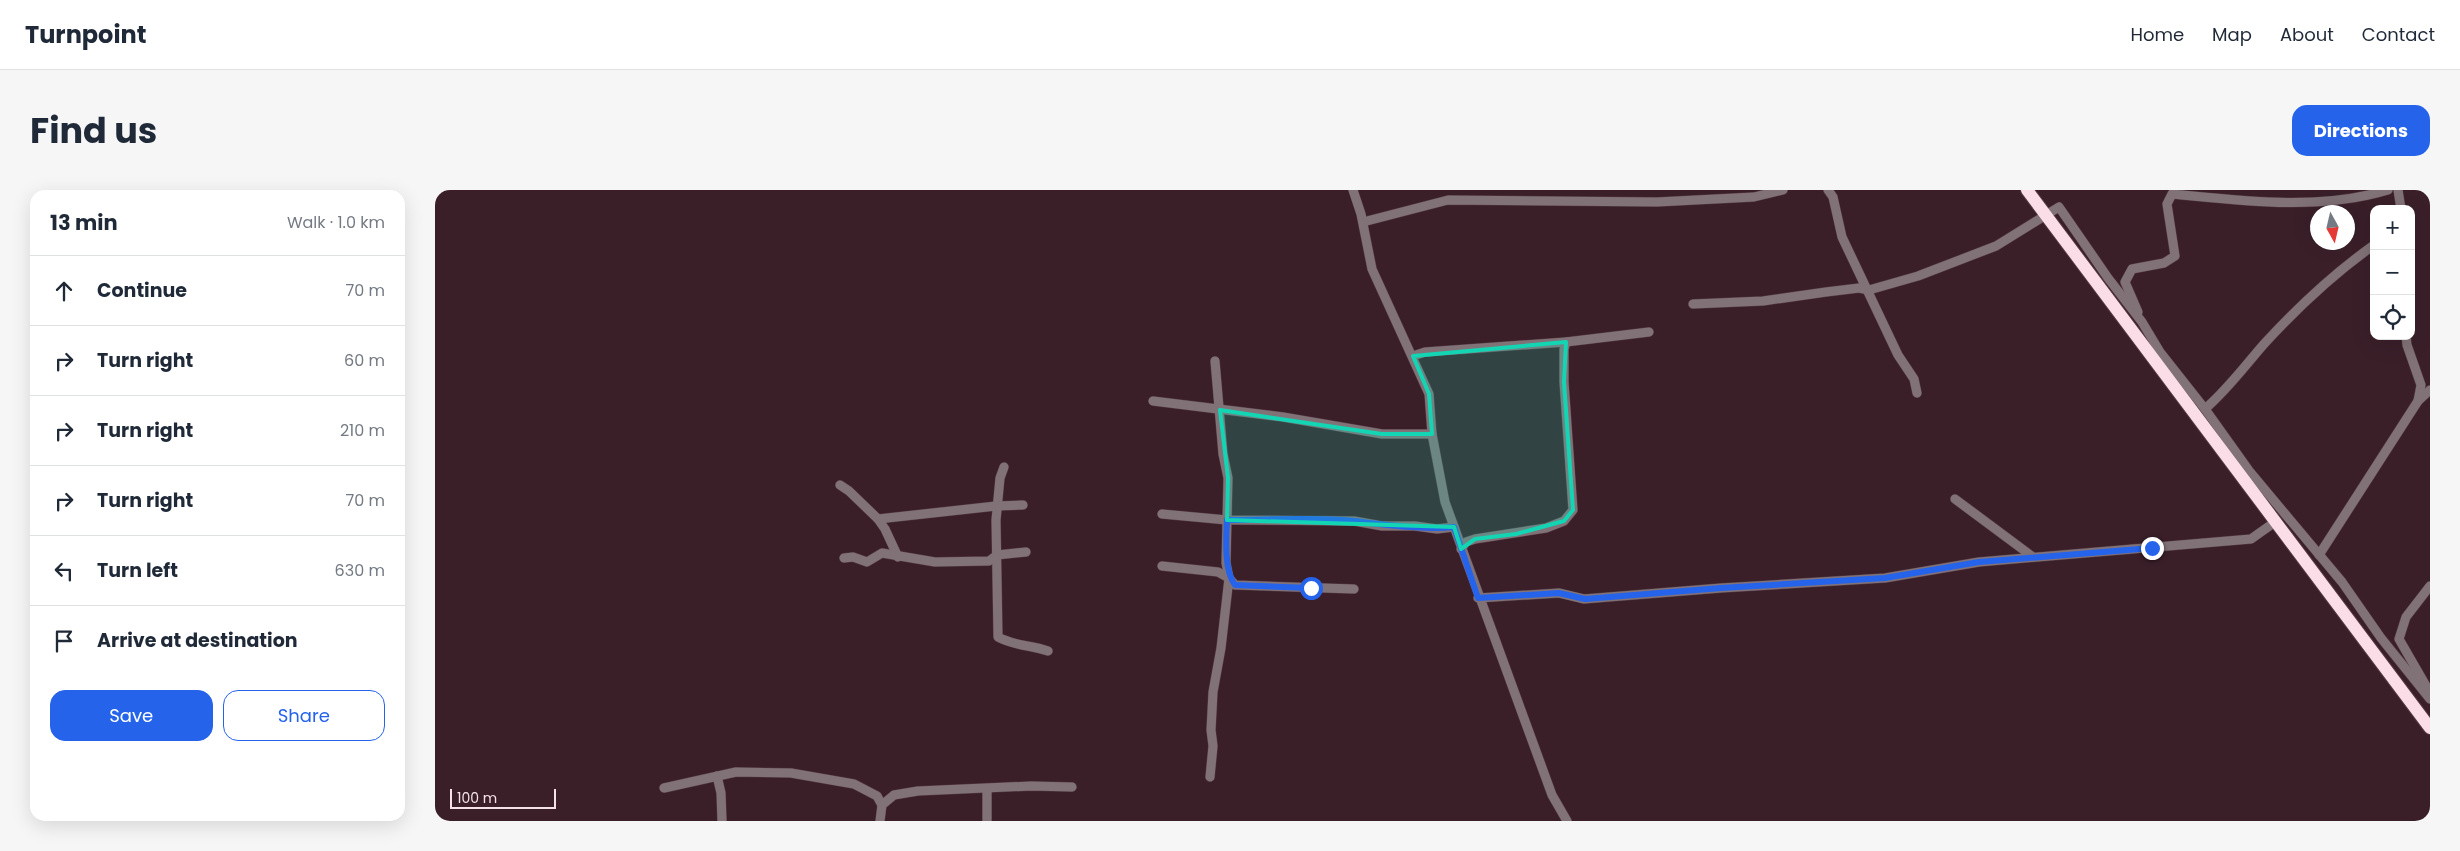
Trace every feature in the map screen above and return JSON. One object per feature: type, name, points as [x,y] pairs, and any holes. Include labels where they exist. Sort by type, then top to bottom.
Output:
[{"type":"highway","points":[[2027,190],[2430,728]]},
{"type":"street","points":[[1353,190],[1363,222],[1372,270],[1429,394],[1432,434],[1445,502],[1478,598],[1552,796],[1567,821]]},
{"type":"street","points":[[1363,222],[1448,200],[1657,202],[1754,197],[1783,190]]},
{"type":"street","points":[[1828,190],[1833,197],[1842,237],[1869,290],[1898,355],[1914,378],[1917,393]]},
{"type":"street","points":[[2142,322],[2125,282],[2132,269],[2164,263],[2175,256],[2167,204],[2172,194],[2313,203],[2362,198],[2388,190]]},
{"type":"street","points":[[2398,190],[2400,205]]},
{"type":"street","points":[[1693,304],[1752,302],[1859,288],[1869,290],[1918,276],[1996,246],[2059,207],[2108,278],[2142,322],[2160,352],[2205,409],[2250,472],[2342,582],[2381,638],[2430,699]]},
{"type":"street","points":[[2205,409],[2227,390],[2262,346],[2298,308],[2338,270],[2370,248]]},
{"type":"street","points":[[1413,356],[1425,352],[1566,342],[1649,332]]},
{"type":"street","points":[[2407,340],[2421,385],[2418,401]]},
{"type":"street","points":[[1461,549],[1466,542],[1475,539],[1546,528],[1564,521],[1573,510],[1564,382],[1564,349],[1566,342]]},
{"type":"street","points":[[1210,777],[1213,746],[1211,730],[1213,692],[1229,578],[1226,563],[1228,478],[1223,454],[1221,410],[1215,361]]},
{"type":"street","points":[[2319,555],[2418,401],[2430,390]]},
{"type":"street","points":[[1153,401],[1283,417],[1382,434],[1432,434]]},
{"type":"street","points":[[1004,467],[1000,478],[996,506],[997,555],[995,594],[998,638],[1011,644],[1023,644],[1048,651]]},
{"type":"street","points":[[840,485],[849,491],[878,519],[885,529],[898,557]]},
{"type":"street","points":[[1955,499],[2033,558]]},
{"type":"street","points":[[878,519],[996,506],[1023,505]]},
{"type":"street","points":[[1162,514],[1227,520],[1354,521],[1382,526],[1415,526],[1437,529],[1454,527]]},
{"type":"street","points":[[1478,598],[1559,593],[1585,599],[1885,578],[1979,562],[2251,539],[2275,522]]},
{"type":"street","points":[[844,558],[853,557],[867,562],[883,553],[935,562],[989,561],[997,555],[1026,552]]},
{"type":"street","points":[[1162,566],[1218,572],[1229,578],[1235,585],[1354,589]]},
{"type":"street","points":[[2430,586],[2406,617],[2399,639],[2430,692]]},
{"type":"street","points":[[664,788],[717,776],[757,771],[814,777],[854,784],[877,796],[882,805],[880,821]]},
{"type":"street","points":[[717,776],[721,793],[721,821]]},
{"type":"street","points":[[882,805],[894,795],[954,788],[1072,787]]},
{"type":"street","points":[[987,789],[987,821]]},
{"type":"highlighted area","points":[[1566,342],[1564,382],[1573,510],[1564,521],[1516,534],[1475,539],[1461,549],[1454,527],[1227,520],[1228,478],[1220,410],[1382,434],[1432,434],[1429,394],[1413,356]]},
{"type":"route","points":[[1311,588],[1235,585],[1229,578],[1226,563],[1228,546],[1227,520],[1354,521],[1382,526],[1415,526],[1437,529],[1454,527],[1478,598],[1559,593],[1585,599],[1885,578],[1979,562],[2152,548]]}]
